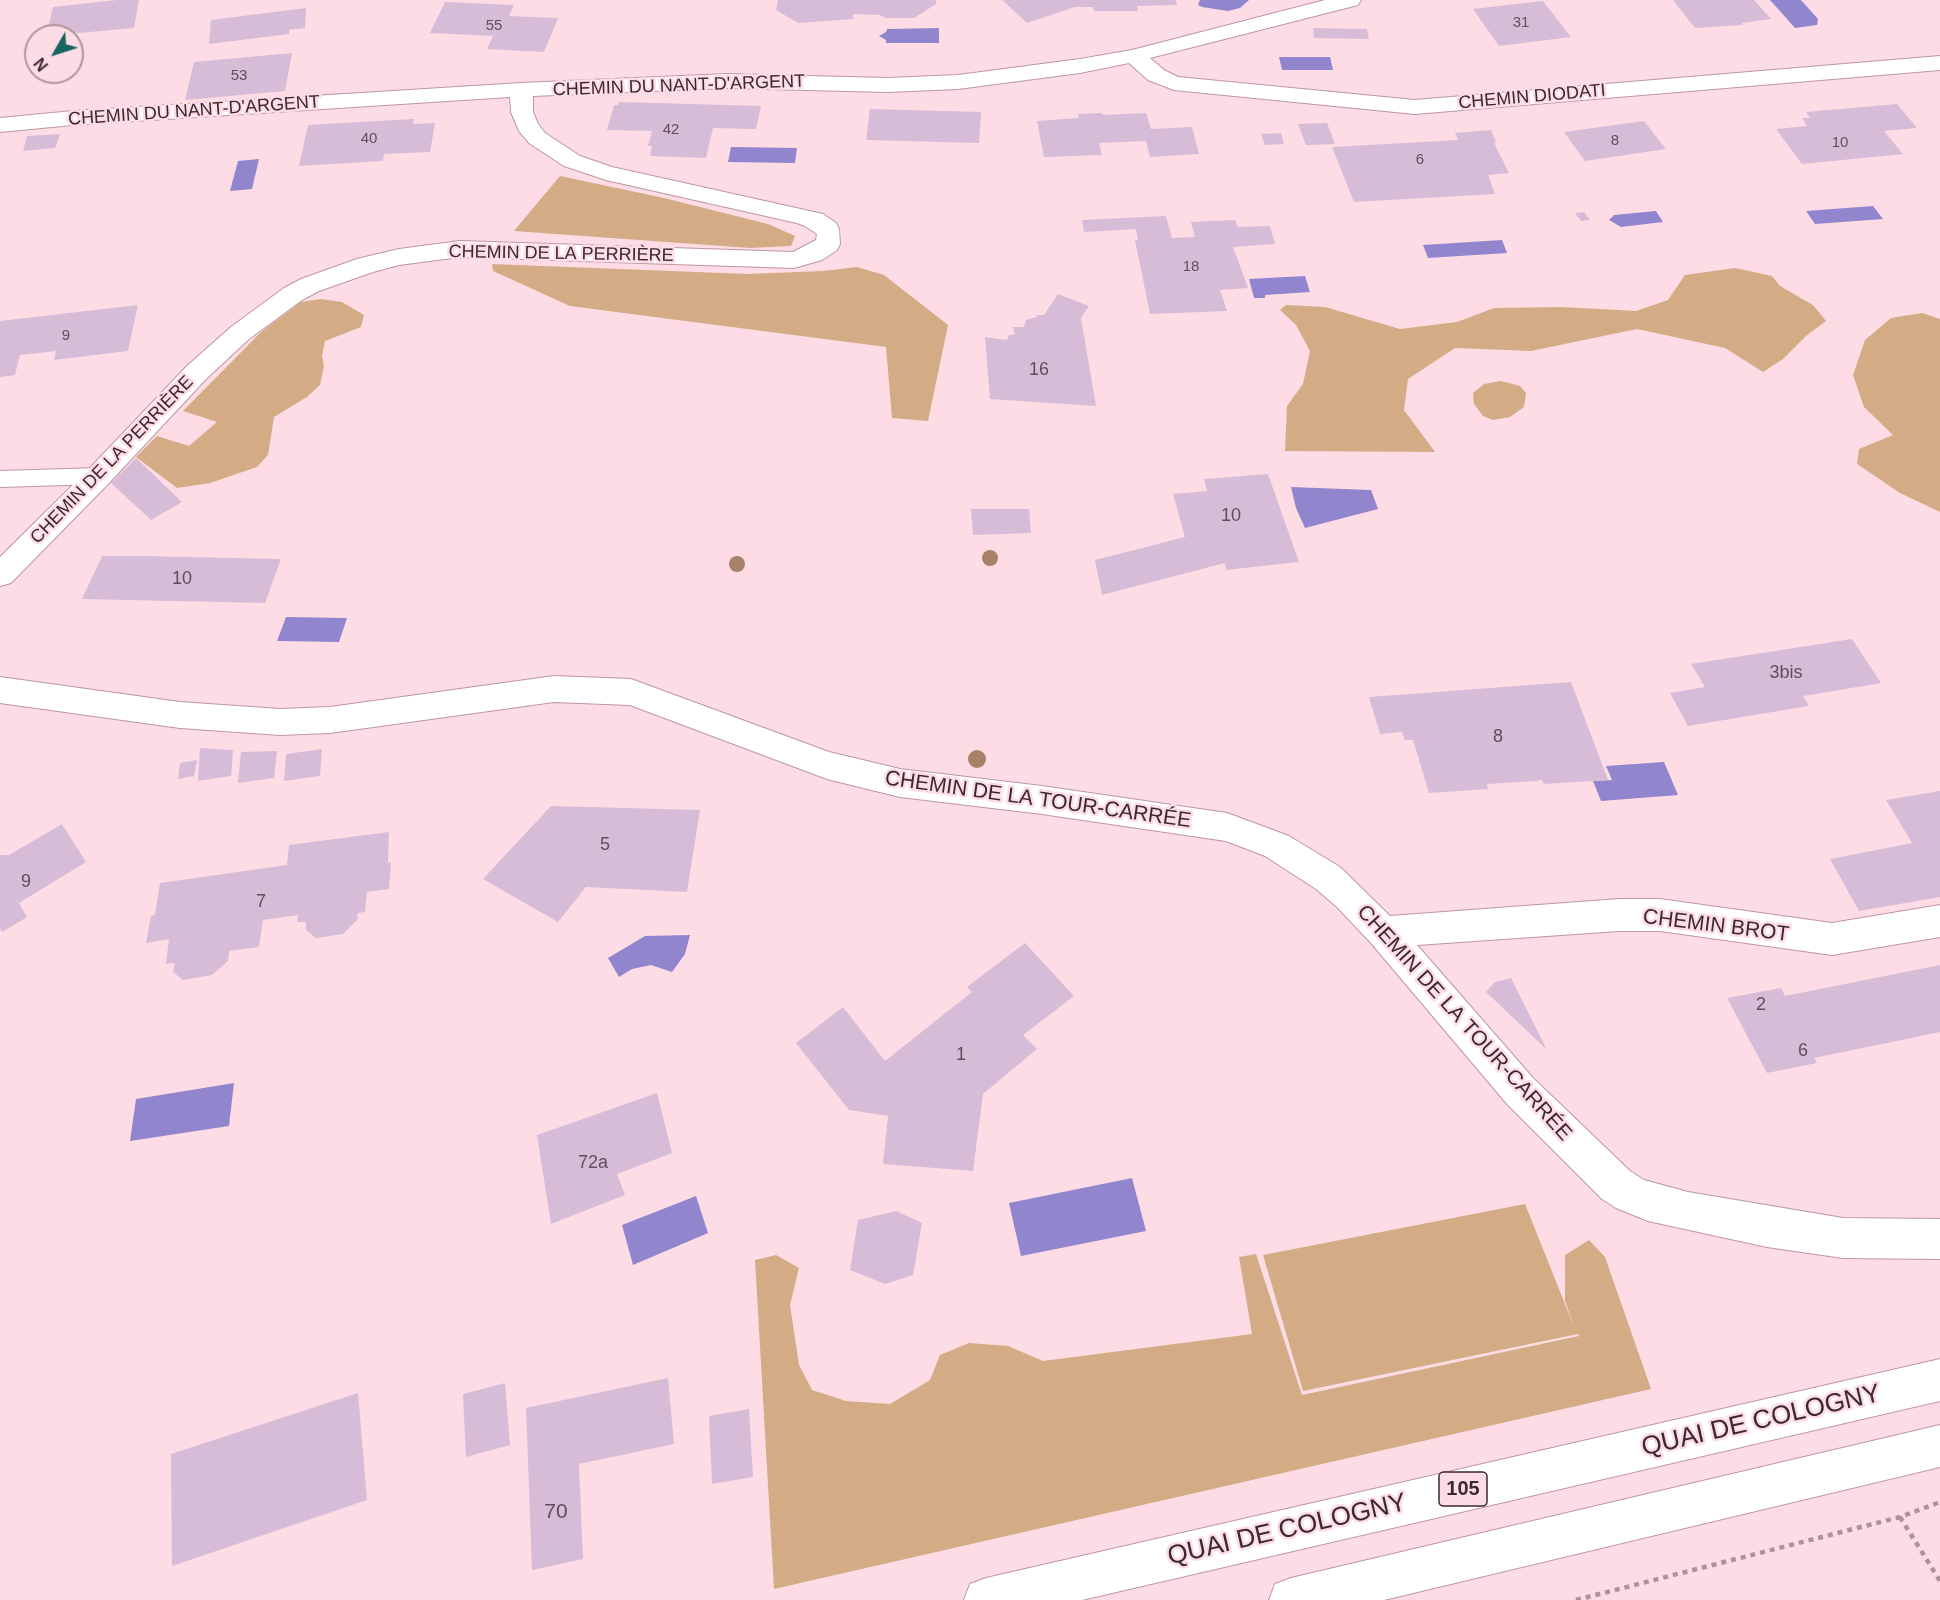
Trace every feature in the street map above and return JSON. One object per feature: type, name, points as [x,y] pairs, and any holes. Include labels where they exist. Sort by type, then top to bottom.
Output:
[{"type":"street","name":"CHEMIN DU NANT-D'ARGENT","points":[[0,125],[73,118],[521,90],[726,81],[888,85],[958,82],[1080,66],[1134,56],[1350,0]]},
{"type":"street","name":"CHEMIN DIODATI","points":[[1134,56],[1149,71],[1174,83],[1415,107],[1940,63]]},
{"type":"street","name":"CHEMIN DE LA PERRIÈRE","points":[[0,575],[99,476],[196,373],[240,333],[310,285],[399,257],[460,249],[794,260],[813,254],[828,244],[826,229],[807,218],[606,173],[572,161],[537,138],[527,126],[522,112],[521,90]]},
{"type":"street","name":"CHEMIN DE LA TOUR-CARRÉE","points":[[0,690],[180,715],[280,722],[330,720],[554,689],[631,692],[827,765],[900,783],[1227,827],[1277,846],[1328,878],[1349,896],[1383,932],[1520,1091],[1617,1185],[1630,1194],[1648,1202],[1688,1212],[1767,1227],[1843,1238],[1940,1239]]},
{"type":"street","name":"CHEMIN BROT","points":[[1383,932],[1619,915],[1660,915],[1832,939],[1940,921]]},
{"type":"street","name":"QUAI DE COLOGNY","points":[[986,1600],[1940,1380]]},
{"type":"street","points":[[1291,1600],[1940,1446]]},
{"type":"lane","points":[[0,479],[99,476]]},
{"type":"path","points":[[1576,1600],[1899,1517],[1940,1502]]},
{"type":"path","points":[[1899,1517],[1940,1581]]},
{"type":"shaded area","points":[[1200,0],[1249,0],[1240,8],[1228,11],[1202,7],[1198,5]]},
{"type":"shaded area","points":[[1770,0],[1801,0],[1818,19],[1817,25],[1795,28]]},
{"type":"shaded area","points":[[939,28],[939,43],[886,43],[886,40],[879,36],[887,29]]},
{"type":"shaded area","points":[[1279,57],[1330,57],[1333,70],[1282,70]]},
{"type":"shaded area","points":[[731,147],[797,148],[795,163],[728,162]]},
{"type":"shaded area","points":[[259,159],[252,189],[230,191],[238,161]]},
{"type":"shaded area","points":[[560,176],[664,198],[768,224],[795,236],[791,246],[750,248],[514,231]]},
{"type":"shaded area","points":[[1873,206],[1883,219],[1815,224],[1806,211]]},
{"type":"shaded area","points":[[1656,211],[1663,222],[1621,227],[1609,220],[1614,215]]},
{"type":"shaded area","points":[[1502,240],[1507,253],[1428,258],[1423,245]]},
{"type":"shaded area","points":[[492,264],[748,274],[823,271],[857,267],[884,275],[948,325],[928,421],[892,418],[886,347],[570,306],[493,271]]},
{"type":"shaded area","points":[[1735,268],[1772,276],[1780,286],[1813,305],[1826,321],[1806,336],[1783,359],[1763,372],[1725,348],[1637,329],[1531,351],[1455,348],[1408,379],[1404,410],[1435,452],[1285,451],[1287,406],[1303,384],[1310,351],[1296,325],[1280,310],[1286,305],[1325,307],[1400,329],[1457,322],[1494,308],[1561,307],[1636,311],[1668,300],[1685,275]]},
{"type":"shaded area","points":[[1305,276],[1310,292],[1265,295],[1265,298],[1254,298],[1249,279]]},
{"type":"shaded area","points":[[321,299],[342,302],[364,315],[361,327],[325,341],[322,356],[324,366],[320,385],[307,397],[274,417],[268,455],[257,467],[210,483],[177,488],[136,457],[157,436],[189,446],[217,422],[183,411],[261,332],[301,302]]},
{"type":"shaded area","points":[[1922,313],[1940,319],[1940,512],[1900,493],[1857,464],[1859,449],[1893,435],[1864,407],[1853,375],[1865,340],[1891,318]]},
{"type":"shaded area","points":[[1501,381],[1520,386],[1526,393],[1524,407],[1510,417],[1493,420],[1483,416],[1474,404],[1473,393],[1484,384]]},
{"type":"shaded area","points":[[1291,487],[1371,490],[1378,509],[1305,528],[1296,508]]},
{"type":"shaded area","points":[[286,617],[347,618],[339,642],[277,641]]},
{"type":"shaded area","points":[[1664,762],[1678,795],[1601,801],[1593,781],[1612,780],[1606,766]]},
{"type":"shaded area","points":[[690,935],[685,954],[672,972],[651,965],[632,969],[619,977],[608,958],[645,936]]},
{"type":"shaded area","points":[[234,1083],[229,1126],[130,1141],[136,1099]]},
{"type":"shaded area","points":[[1132,1178],[1146,1231],[1021,1256],[1009,1203]]},
{"type":"shaded area","points":[[696,1196],[708,1233],[633,1265],[622,1225]]},
{"type":"shaded area","points":[[1525,1204],[1575,1329],[1565,1301],[1565,1255],[1589,1240],[1605,1257],[1651,1389],[774,1589],[755,1260],[776,1255],[799,1268],[790,1305],[799,1365],[812,1390],[846,1401],[890,1404],[930,1380],[940,1355],[969,1343],[1008,1346],[1043,1361],[1252,1334],[1239,1257],[1256,1254],[1302,1395],[1579,1336],[1578,1334],[1303,1391],[1263,1255]]},
{"type":"building","points":[[139,0],[134,28],[84,33],[84,24],[49,24],[53,7]]},
{"type":"building","points":[[778,0],[936,0],[936,4],[914,18],[885,18],[880,15],[853,14],[853,19],[798,23],[776,10]]},
{"type":"building","points":[[1002,0],[1176,0],[1177,5],[1137,6],[1138,11],[1094,11],[1093,7],[1075,7],[1027,23]]},
{"type":"building","points":[[1673,0],[1754,0],[1771,19],[1742,23],[1743,25],[1695,28]]},
{"type":"building","points":[[1543,1],[1571,37],[1499,46],[1473,9]]},
{"type":"building","points":[[445,2],[514,5],[509,16],[558,18],[544,52],[487,49],[493,36],[430,33]]},
{"type":"building","points":[[306,8],[305,28],[289,30],[289,34],[209,44],[211,20]]},
{"type":"building","points":[[1313,28],[1367,29],[1369,39],[1314,38]]},
{"type":"building","points":[[292,53],[285,91],[185,100],[194,62]]},
{"type":"building","points":[[619,102],[761,106],[756,129],[713,128],[706,158],[650,156],[652,146],[648,146],[652,131],[607,130],[614,105],[618,105]]},
{"type":"building","points":[[1897,104],[1917,128],[1884,131],[1903,154],[1802,164],[1776,129],[1807,126],[1802,118],[1810,118],[1806,112]]},
{"type":"building","points":[[870,109],[981,112],[979,143],[866,140]]},
{"type":"building","points":[[1102,113],[1103,115],[1146,113],[1151,129],[1192,127],[1199,154],[1150,157],[1146,141],[1099,143],[1102,155],[1044,157],[1037,121],[1079,118],[1078,114]]},
{"type":"building","points":[[414,119],[413,124],[435,123],[430,152],[384,154],[383,161],[299,166],[308,125]]},
{"type":"building","points":[[1644,121],[1666,149],[1585,161],[1564,132]]},
{"type":"building","points":[[1327,123],[1335,144],[1306,145],[1298,124]]},
{"type":"building","points":[[1491,130],[1496,142],[1494,143],[1509,173],[1488,175],[1495,194],[1354,202],[1332,147],[1458,140],[1455,133]]},
{"type":"building","points":[[1281,133],[1284,144],[1265,145],[1261,134]]},
{"type":"building","points":[[60,134],[55,148],[23,151],[27,136]]},
{"type":"building","points":[[1584,212],[1590,220],[1581,221],[1575,213]]},
{"type":"building","points":[[1166,216],[1172,238],[1195,237],[1191,222],[1235,220],[1238,227],[1270,226],[1275,244],[1233,247],[1248,288],[1220,290],[1227,311],[1150,314],[1135,240],[1138,240],[1136,229],[1084,232],[1082,220]]},
{"type":"building","points":[[1058,294],[1089,306],[1081,318],[1096,406],[990,399],[985,337],[1007,340],[1009,335],[1015,334],[1013,327],[1024,327],[1026,320],[1037,317],[1036,315],[1044,315]]},
{"type":"building","points":[[138,305],[128,351],[54,360],[56,351],[20,355],[15,375],[0,377],[0,321]]},
{"type":"building","points":[[136,458],[182,502],[151,520],[111,483]]},
{"type":"building","points":[[1268,474],[1299,562],[1226,570],[1225,563],[1102,595],[1095,560],[1185,537],[1173,494],[1207,491],[1204,479]]},
{"type":"building","points":[[971,509],[1029,509],[1031,533],[973,535]]},
{"type":"building","points":[[102,556],[281,559],[265,603],[82,599]]},
{"type":"building","points":[[1852,639],[1881,683],[1803,696],[1809,706],[1688,726],[1670,693],[1705,687],[1691,664]]},
{"type":"building","points":[[1571,682],[1608,780],[1544,784],[1542,780],[1487,784],[1488,789],[1429,793],[1413,740],[1405,740],[1402,732],[1380,734],[1369,697]]},
{"type":"building","points":[[200,748],[233,750],[231,776],[198,781]]},
{"type":"building","points":[[322,749],[320,776],[284,781],[286,754]]},
{"type":"building","points":[[277,751],[274,778],[238,783],[241,752]]},
{"type":"building","points":[[197,760],[194,776],[178,779],[180,763]]},
{"type":"building","points":[[1940,791],[1940,897],[1859,911],[1830,859],[1912,843],[1886,800]]},
{"type":"building","points":[[551,806],[700,810],[687,892],[586,887],[558,922],[483,879]]},
{"type":"building","points":[[62,824],[86,862],[19,903],[27,917],[2,932],[0,928],[0,855],[9,855]]},
{"type":"building","points":[[389,832],[388,863],[391,862],[389,889],[367,892],[365,912],[358,913],[357,920],[343,934],[316,938],[306,930],[306,922],[297,922],[298,915],[263,920],[259,947],[229,951],[228,961],[212,975],[183,980],[173,972],[175,963],[166,964],[169,939],[146,943],[151,916],[155,915],[160,883],[287,865],[289,845]]},
{"type":"building","points":[[1025,943],[1074,996],[1023,1035],[1037,1049],[983,1094],[973,1171],[883,1164],[888,1116],[849,1110],[796,1043],[843,1007],[885,1061],[972,992],[967,987]]},
{"type":"building","points":[[1940,965],[1940,1032],[1814,1058],[1817,1063],[1767,1073],[1727,998],[1781,988],[1785,996]]},
{"type":"building","points":[[1511,978],[1546,1048],[1486,992],[1495,982]]},
{"type":"building","points":[[657,1093],[672,1153],[617,1174],[625,1195],[551,1224],[537,1135]]},
{"type":"building","points":[[896,1211],[922,1223],[913,1275],[885,1284],[850,1270],[858,1220]]},
{"type":"building","points":[[668,1378],[674,1444],[579,1464],[583,1559],[532,1570],[526,1408]]},
{"type":"building","points":[[505,1383],[510,1445],[466,1457],[463,1394]]},
{"type":"building","points":[[358,1393],[367,1500],[172,1566],[171,1454]]},
{"type":"building","points":[[749,1409],[753,1477],[712,1484],[709,1416]]}]
